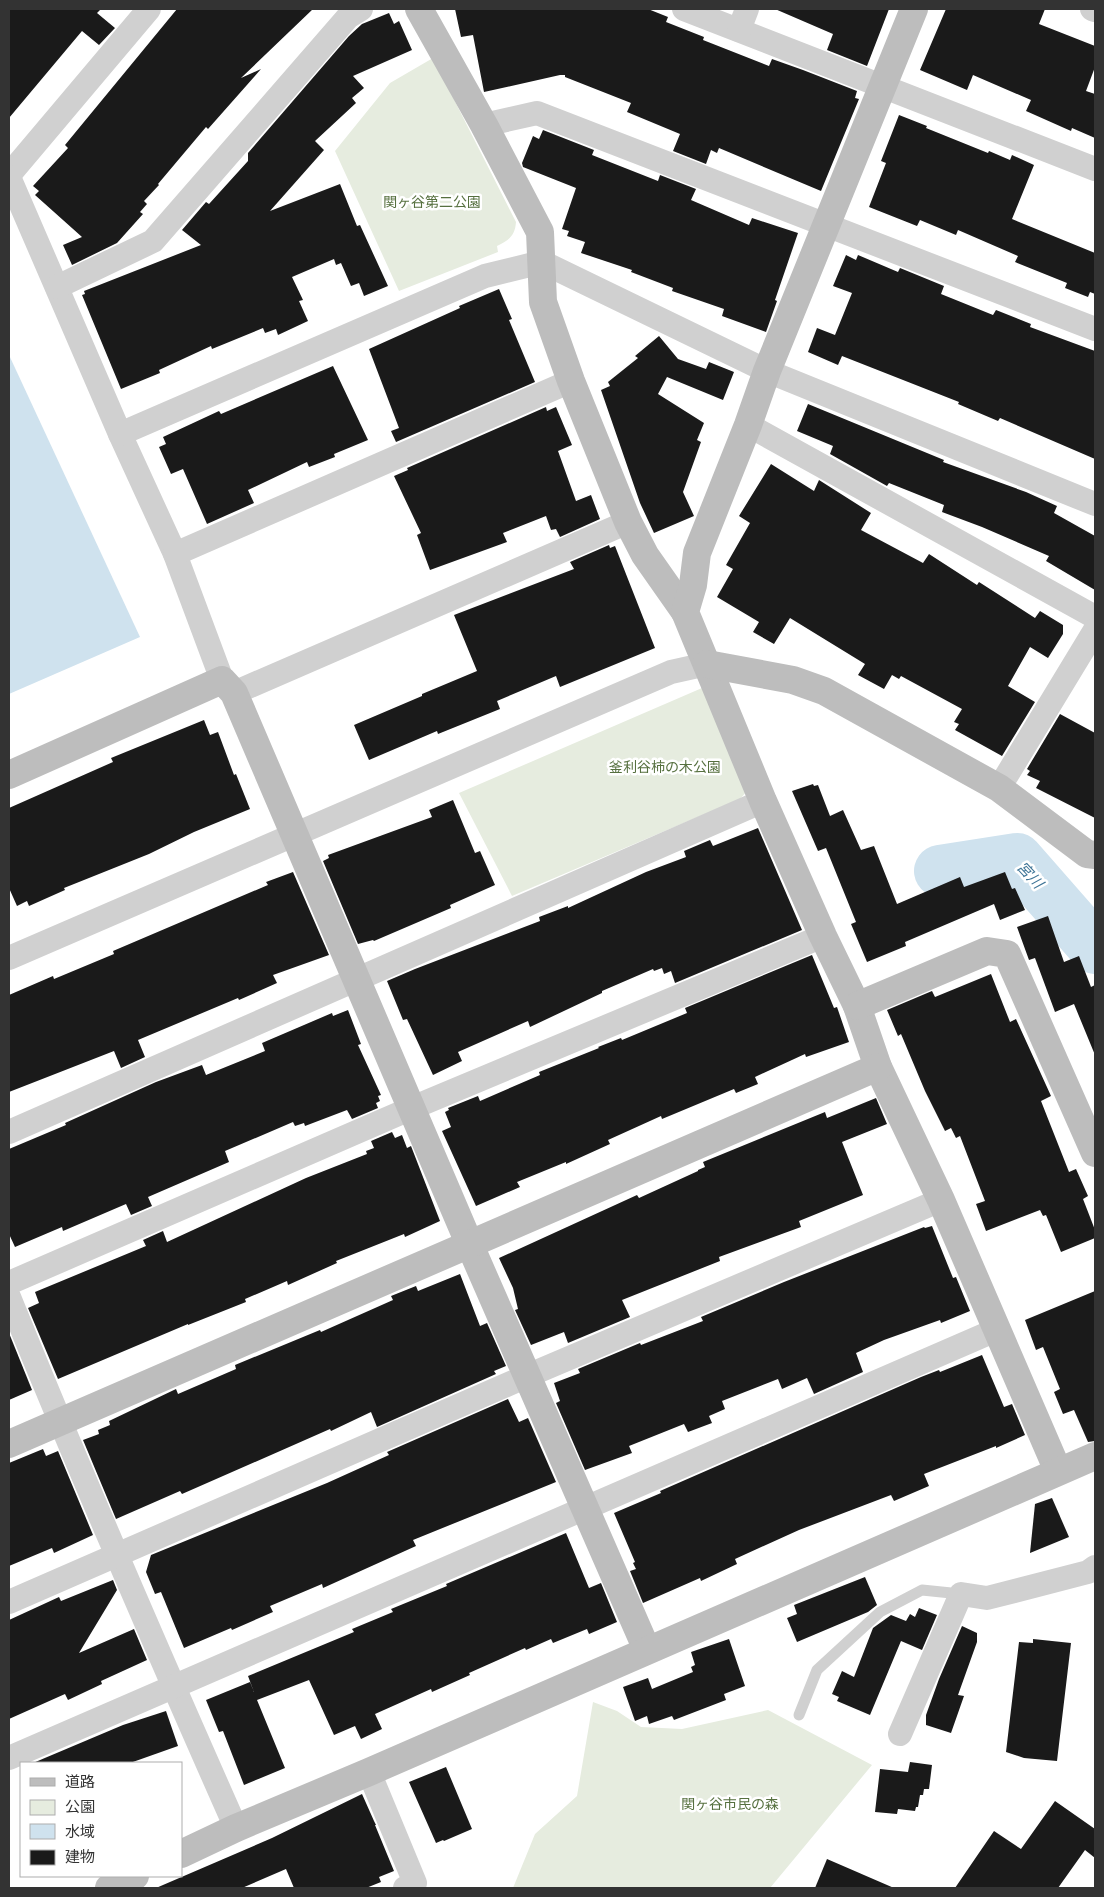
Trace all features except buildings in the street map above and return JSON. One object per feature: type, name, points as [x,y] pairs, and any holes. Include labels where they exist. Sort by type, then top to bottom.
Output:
[{"type":"street","points":[[149,9],[9,176],[120,434],[175,554],[228,687],[295,835],[469,1243],[647,1650]]},
{"type":"street","points":[[57,287],[152,241],[348,17],[362,9]]},
{"type":"street","points":[[418,9],[484,125],[540,232],[543,302],[571,381],[628,522],[645,555],[686,612],[763,801],[823,936],[857,1006],[878,1067],[941,1200],[1058,1472]]},
{"type":"street","points":[[684,9],[743,19],[882,86],[1095,169]]},
{"type":"street","points":[[686,612],[693,585],[697,553],[748,425],[767,371],[914,9]]},
{"type":"street","points":[[484,125],[537,113],[1095,329]]},
{"type":"street","points":[[120,434],[485,276],[542,262],[767,371],[1095,504]]},
{"type":"street","points":[[175,554],[571,381]]},
{"type":"street","points":[[748,425],[1095,618]]},
{"type":"street","points":[[9,775],[628,522]]},
{"type":"street","points":[[999,788],[1095,630]]},
{"type":"street","points":[[9,958],[672,672],[707,664],[793,680],[824,691],[999,788],[1087,854],[1095,855]]},
{"type":"street","points":[[9,1132],[763,801]]},
{"type":"street","points":[[9,1283],[412,1108],[823,936]]},
{"type":"street","points":[[857,1006],[988,951],[1007,954],[1095,1153]]},
{"type":"street","points":[[9,1444],[878,1067]]},
{"type":"street","points":[[9,1602],[527,1376],[941,1200]]},
{"type":"street","points":[[9,1297],[59,1422],[173,1688],[236,1828]]},
{"type":"street","points":[[9,1758],[996,1330]]},
{"type":"street","points":[[182,1854],[236,1828],[1095,1456]]},
{"type":"street","points":[[900,1734],[961,1594],[987,1598],[1088,1572],[1095,1567]]},
{"type":"street","points":[[369,1772],[415,1883],[404,1888]]},
{"type":"street","points":[[109,1888],[133,1877]]},
{"type":"lane","points":[[799,1715],[817,1670],[880,1612],[922,1590],[961,1594]]},
{"type":"green space","name":"関ヶ谷第二公園","points":[[433,58],[516,222],[511,237],[497,246],[498,252],[399,291],[335,151],[390,83]]},
{"type":"green space","name":"釜利谷柿の木公園","points":[[702,688],[748,790],[740,799],[512,896],[459,793]]},
{"type":"green space","name":"関ヶ谷市民の森","points":[[593,1702],[617,1711],[641,1727],[682,1729],[768,1710],[872,1765],[770,1888],[513,1888],[535,1834],[577,1796]]},
{"type":"water","points":[[9,355],[140,637],[9,694]]},
{"type":"waterway","name":"宮川","points":[[940,871],[1017,859],[1095,948]]}]
